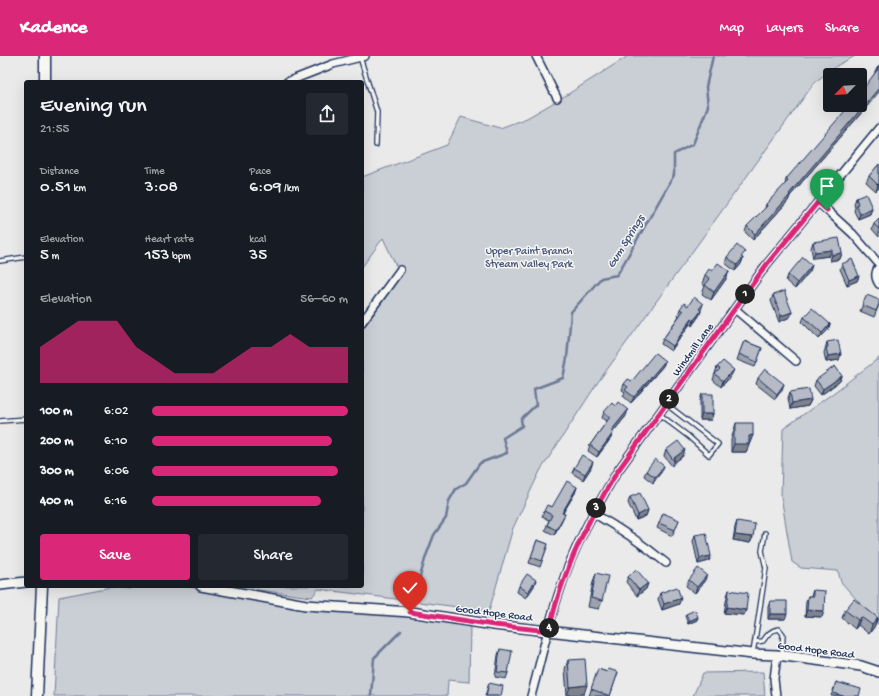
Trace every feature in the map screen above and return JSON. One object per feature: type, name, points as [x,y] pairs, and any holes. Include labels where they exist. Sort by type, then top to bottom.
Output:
[{"type":"main road","points":[[45,56],[45,80]]},
{"type":"main road","points":[[37,696],[42,588]]},
{"type":"street","points":[[536,56],[557,98]]},
{"type":"street","points":[[292,80],[333,64],[362,57]]},
{"type":"street","name":"Windmill Lane","points":[[531,696],[560,589],[581,537],[617,472],[658,413],[767,264],[879,128]]},
{"type":"street","points":[[818,202],[853,234],[879,265],[876,274],[879,284]]},
{"type":"street","points":[[364,319],[400,270]]},
{"type":"street","points":[[735,309],[796,361]]},
{"type":"street","points":[[593,513],[643,544],[666,563]]},
{"type":"street","points":[[0,585],[24,582]]},
{"type":"street","name":"Good Hope Road","points":[[229,588],[243,589],[306,605],[410,612],[494,625],[861,666],[879,672]]},
{"type":"street","points":[[776,696],[774,679],[779,656]]},
{"type":"lane","points":[[362,57],[377,112],[376,145]]},
{"type":"lane","points":[[0,261],[24,257]]},
{"type":"lane","points":[[658,413],[688,436],[709,456],[718,444],[666,404]]},
{"type":"lane","points":[[0,420],[24,419]]},
{"type":"lane","points":[[753,654],[766,568],[762,550],[765,533]]},
{"type":"lane","points":[[755,642],[763,641],[768,633],[779,629],[783,634],[779,656]]},
{"type":"green space","name":"Upper Paint Branch Stream Valley Park","points":[[628,56],[855,56],[834,68],[823,68],[823,76],[815,82],[598,382],[540,471],[513,528],[489,611],[318,589],[312,597],[243,588],[364,588],[364,327],[401,276],[383,238],[364,264],[364,176],[447,145],[461,117],[500,128],[527,118]]},
{"type":"green space","points":[[879,358],[879,625],[841,582],[838,571],[801,568],[792,562],[781,496],[783,429]]},
{"type":"green space","points":[[106,588],[196,588],[470,625],[469,682],[448,680],[447,696],[54,696],[59,597]]},
{"type":"green space","points":[[763,672],[765,696],[693,696],[703,673]]},
{"type":"building","points":[[879,66],[879,88],[867,102],[867,84],[878,69],[877,68]]},
{"type":"building","points":[[844,112],[859,112],[789,194],[790,195],[755,234],[747,226],[767,206],[766,204],[788,181],[786,179]]},
{"type":"building","points":[[879,164],[879,184],[878,185],[869,176]]},
{"type":"building","points":[[866,194],[872,208],[860,214],[856,205],[858,204],[856,198]]},
{"type":"building","points":[[879,219],[879,229],[874,224]]},
{"type":"building","points":[[839,238],[842,253],[832,255],[832,250],[815,252],[813,242]]},
{"type":"building","points":[[737,245],[745,252],[741,257],[743,258],[737,265],[727,257]]},
{"type":"building","points":[[803,257],[812,265],[797,283],[788,275]]},
{"type":"building","points":[[852,259],[859,276],[849,280],[842,264]]},
{"type":"building","points":[[718,263],[729,271],[714,292],[705,285],[710,279],[705,275],[709,269],[712,271]]},
{"type":"building","points":[[784,291],[792,312],[781,316],[773,295]]},
{"type":"building","points":[[867,295],[879,300],[876,311],[862,305]]},
{"type":"building","points":[[694,297],[703,304],[699,309],[701,311],[694,320],[692,318],[673,346],[663,339],[683,311],[680,309],[684,303],[688,306]]},
{"type":"building","points":[[812,308],[830,324],[822,333],[804,317]]},
{"type":"building","points":[[838,340],[841,354],[828,356],[826,348],[828,347],[827,342]]},
{"type":"building","points":[[744,341],[762,348],[757,362],[739,354]]},
{"type":"building","points":[[655,353],[665,361],[634,397],[625,390],[628,387],[624,384],[628,379],[632,381]]},
{"type":"building","points":[[723,361],[734,370],[723,381],[715,374],[720,369],[717,367]]},
{"type":"building","points":[[835,366],[842,376],[823,389],[816,380]]},
{"type":"building","points":[[765,369],[784,384],[777,394],[758,378]]},
{"type":"building","points":[[809,389],[811,400],[792,403],[790,392]]},
{"type":"building","points":[[702,394],[713,394],[713,414],[702,414]]},
{"type":"building","points":[[618,402],[628,410],[611,431],[613,433],[599,452],[590,445],[610,417],[604,412],[612,403],[615,406]]},
{"type":"building","points":[[736,423],[753,423],[753,435],[749,436],[749,444],[734,444],[734,431],[736,431]]},
{"type":"building","points":[[678,441],[685,450],[674,458],[674,461],[666,450]]},
{"type":"building","points":[[582,455],[593,462],[585,474],[574,468]]},
{"type":"building","points":[[655,459],[664,466],[655,477],[646,471]]},
{"type":"building","points":[[567,481],[577,487],[562,513],[565,514],[556,530],[547,525],[552,515],[544,511],[547,505],[552,507]]},
{"type":"building","points":[[640,493],[648,510],[638,515],[630,497]]},
{"type":"building","points":[[663,513],[679,520],[675,530],[659,523]]},
{"type":"building","points":[[737,521],[755,524],[753,537],[735,535]]},
{"type":"building","points":[[706,533],[711,556],[700,558],[695,535]]},
{"type":"building","points":[[537,540],[548,544],[542,561],[531,557]]},
{"type":"building","points":[[698,568],[707,575],[697,587],[689,580]]},
{"type":"building","points":[[636,569],[648,583],[639,590],[628,577]]},
{"type":"building","points":[[596,573],[608,576],[602,601],[591,598]]},
{"type":"building","points":[[527,574],[536,580],[528,592],[519,586]]},
{"type":"building","points":[[677,587],[681,598],[664,604],[660,593]]},
{"type":"building","points":[[729,590],[748,593],[746,610],[727,607]]},
{"type":"building","points":[[813,590],[825,591],[824,611],[807,610],[808,596],[813,596]]},
{"type":"building","points":[[854,599],[878,618],[872,625],[861,617],[858,620],[845,610]]},
{"type":"building","points":[[770,601],[787,601],[787,614],[770,614]]},
{"type":"building","points":[[695,610],[698,617],[689,621],[686,614]]},
{"type":"building","points":[[500,649],[512,651],[508,673],[497,672]]},
{"type":"building","points":[[585,659],[587,685],[570,687],[568,660]]},
{"type":"building","points":[[598,669],[607,672],[608,669],[618,672],[610,696],[591,689]]},
{"type":"building","points":[[836,682],[861,689],[859,696],[843,696],[833,693]]},
{"type":"building","points":[[489,683],[503,686],[501,696],[486,696]]},
{"type":"waterway","name":"Gum Springs","points":[[414,597],[434,535],[446,518],[449,501],[456,489],[466,483],[480,463],[507,453],[503,438],[522,426],[521,419],[536,405],[534,389],[563,378],[567,358],[571,312],[601,278],[617,275],[674,175],[674,154],[693,144],[708,106],[706,87],[713,56]]},
{"type":"waterway","name":"Gum Springs","points":[[371,696],[374,658],[401,631]]},
{"type":"route","points":[[410,612],[494,625],[549,631],[560,589],[581,537],[602,496],[617,472],[767,264],[818,202],[827,210]]}]
